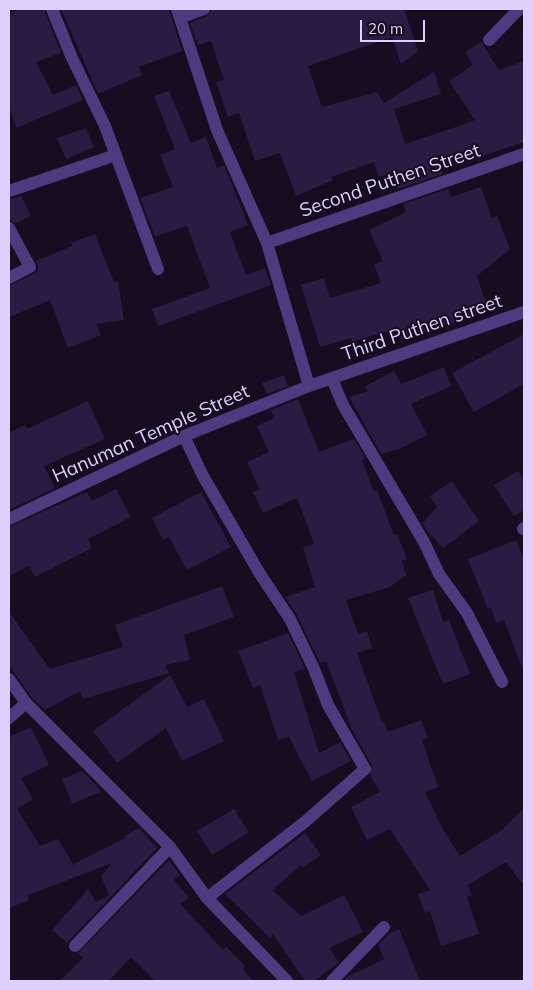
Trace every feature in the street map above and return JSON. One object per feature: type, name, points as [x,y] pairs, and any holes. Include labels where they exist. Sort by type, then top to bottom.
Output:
[{"type":"street","points":[[52,9],[116,155],[158,269]]},
{"type":"street","points":[[204,9],[179,14],[217,130],[267,243],[309,386]]},
{"type":"street","points":[[488,40],[518,9]]},
{"type":"street","name":"Second Puthen Street","points":[[267,243],[524,154]]},
{"type":"street","points":[[9,192],[116,155]]},
{"type":"street","points":[[9,228],[30,267],[9,278]]},
{"type":"street","name":"Third Puthen street","points":[[309,386],[524,312]]},
{"type":"street","points":[[332,379],[343,405],[424,542],[439,574],[467,613],[502,682]]},
{"type":"street","name":"Hanuman Temple Street","points":[[9,519],[184,436],[309,386]]},
{"type":"street","points":[[184,436],[203,476],[260,574],[290,619],[314,669],[328,705],[365,769],[306,821],[207,898]]},
{"type":"street","points":[[9,679],[26,703],[170,847],[207,898],[287,981]]},
{"type":"street","points":[[9,718],[26,703]]},
{"type":"street","points":[[75,946],[170,847]]},
{"type":"street","points":[[332,981],[384,927]]},
{"type":"building","points":[[18,9],[44,9],[61,53],[36,62],[53,95],[76,85],[83,100],[16,128],[9,106],[9,15]]},
{"type":"building","points":[[61,9],[169,9],[182,51],[139,67],[142,75],[98,94]]},
{"type":"building","points":[[212,9],[404,9],[418,51],[401,64],[392,37],[308,66],[322,107],[377,92],[384,103],[434,72],[441,94],[394,109],[405,144],[475,120],[449,81],[473,65],[465,52],[481,42],[499,70],[524,61],[524,142],[476,158],[474,152],[439,163],[443,174],[398,189],[392,173],[379,177],[374,162],[331,177],[333,180],[296,196],[280,153],[255,161],[239,113],[228,117],[216,82],[224,80],[211,41],[198,45],[190,23],[207,16]]},
{"type":"building","points":[[169,91],[191,143],[206,137],[217,168],[224,165],[232,184],[248,225],[230,232],[246,275],[265,268],[271,285],[158,326],[152,309],[210,288],[187,226],[155,236],[140,198],[173,187],[160,155],[175,149],[154,96]]},
{"type":"building","points":[[86,128],[94,147],[66,159],[57,138]]},
{"type":"building","points":[[481,187],[492,218],[497,216],[510,249],[477,276],[488,311],[402,340],[398,328],[352,342],[351,338],[320,347],[301,285],[324,278],[330,298],[381,283],[374,264],[383,261],[369,230],[406,212],[403,204],[448,189],[451,197]]},
{"type":"building","points":[[21,196],[31,216],[16,223],[9,220],[9,199]]},
{"type":"building","points":[[95,234],[114,282],[118,281],[124,320],[96,324],[101,335],[68,348],[50,300],[9,317],[9,286],[37,272],[36,261],[72,246],[71,243]]},
{"type":"building","points":[[524,334],[524,384],[474,412],[452,373]]},
{"type":"building","points":[[444,367],[451,386],[411,404],[427,435],[399,449],[381,454],[349,397],[368,391],[365,386],[394,371],[401,384]]},
{"type":"building","points":[[284,375],[288,386],[267,394],[262,383]]},
{"type":"building","points":[[298,399],[319,452],[354,439],[366,459],[362,460],[374,492],[377,490],[394,535],[397,534],[407,559],[402,561],[406,575],[390,587],[346,600],[358,634],[367,631],[372,648],[357,653],[382,722],[384,722],[388,732],[421,720],[428,738],[422,740],[438,787],[425,792],[443,830],[460,856],[502,830],[524,808],[524,886],[506,862],[468,885],[472,896],[467,897],[479,934],[441,946],[430,911],[425,913],[418,894],[430,890],[390,829],[367,840],[351,807],[380,792],[370,775],[372,765],[352,730],[326,661],[320,663],[297,615],[285,597],[315,587],[303,547],[314,544],[297,498],[263,513],[253,492],[260,490],[247,462],[269,452],[257,426],[274,418],[271,410]]},
{"type":"building","points":[[88,401],[105,439],[44,466],[55,488],[9,510],[9,433],[25,425],[27,429]]},
{"type":"building","points":[[518,471],[524,481],[524,510],[514,516],[494,485]]},
{"type":"building","points":[[452,481],[479,521],[443,548],[422,523],[437,507],[430,496]]},
{"type":"building","points":[[116,489],[131,517],[88,539],[92,548],[35,577],[29,566],[9,576],[9,527],[87,492],[92,501]]},
{"type":"building","points":[[201,492],[231,547],[187,570],[169,537],[163,540],[152,518]]},
{"type":"building","points":[[516,540],[524,560],[523,670],[504,620],[496,623],[491,607],[488,609],[468,559]]},
{"type":"building","points":[[222,586],[234,617],[184,635],[190,660],[165,665],[169,673],[83,699],[80,691],[45,710],[32,698],[9,665],[9,612],[50,669],[123,647],[115,625]]},
{"type":"building","points":[[433,590],[443,622],[449,620],[470,674],[443,684],[408,598]]},
{"type":"building","points":[[288,633],[305,669],[294,672],[319,753],[340,742],[351,761],[312,781],[289,737],[278,740],[260,685],[253,688],[238,651]]},
{"type":"building","points":[[170,675],[187,707],[204,699],[224,741],[182,761],[166,728],[117,763],[93,731]]},
{"type":"building","points":[[31,727],[49,765],[21,778],[33,799],[17,809],[40,846],[58,839],[76,869],[74,864],[125,838],[124,836],[139,828],[157,848],[67,943],[52,930],[88,889],[96,902],[109,895],[101,876],[112,863],[28,895],[29,900],[9,908],[9,737]]},
{"type":"building","points":[[82,771],[98,787],[100,792],[72,804],[62,779]]},
{"type":"building","points":[[234,809],[249,832],[212,855],[197,831]]},
{"type":"building","points":[[305,833],[321,855],[302,868],[301,865],[272,890],[301,916],[344,895],[363,932],[329,948],[339,962],[315,981],[305,981],[273,934],[270,938],[225,894]]},
{"type":"building","points":[[169,860],[180,875],[174,880],[189,898],[180,904],[223,950],[226,947],[245,966],[243,969],[253,981],[155,981],[131,957],[109,981],[60,981],[83,958],[78,953]]},
{"type":"building","points":[[399,929],[420,981],[343,981],[347,977],[384,959],[378,945],[390,933]]}]
